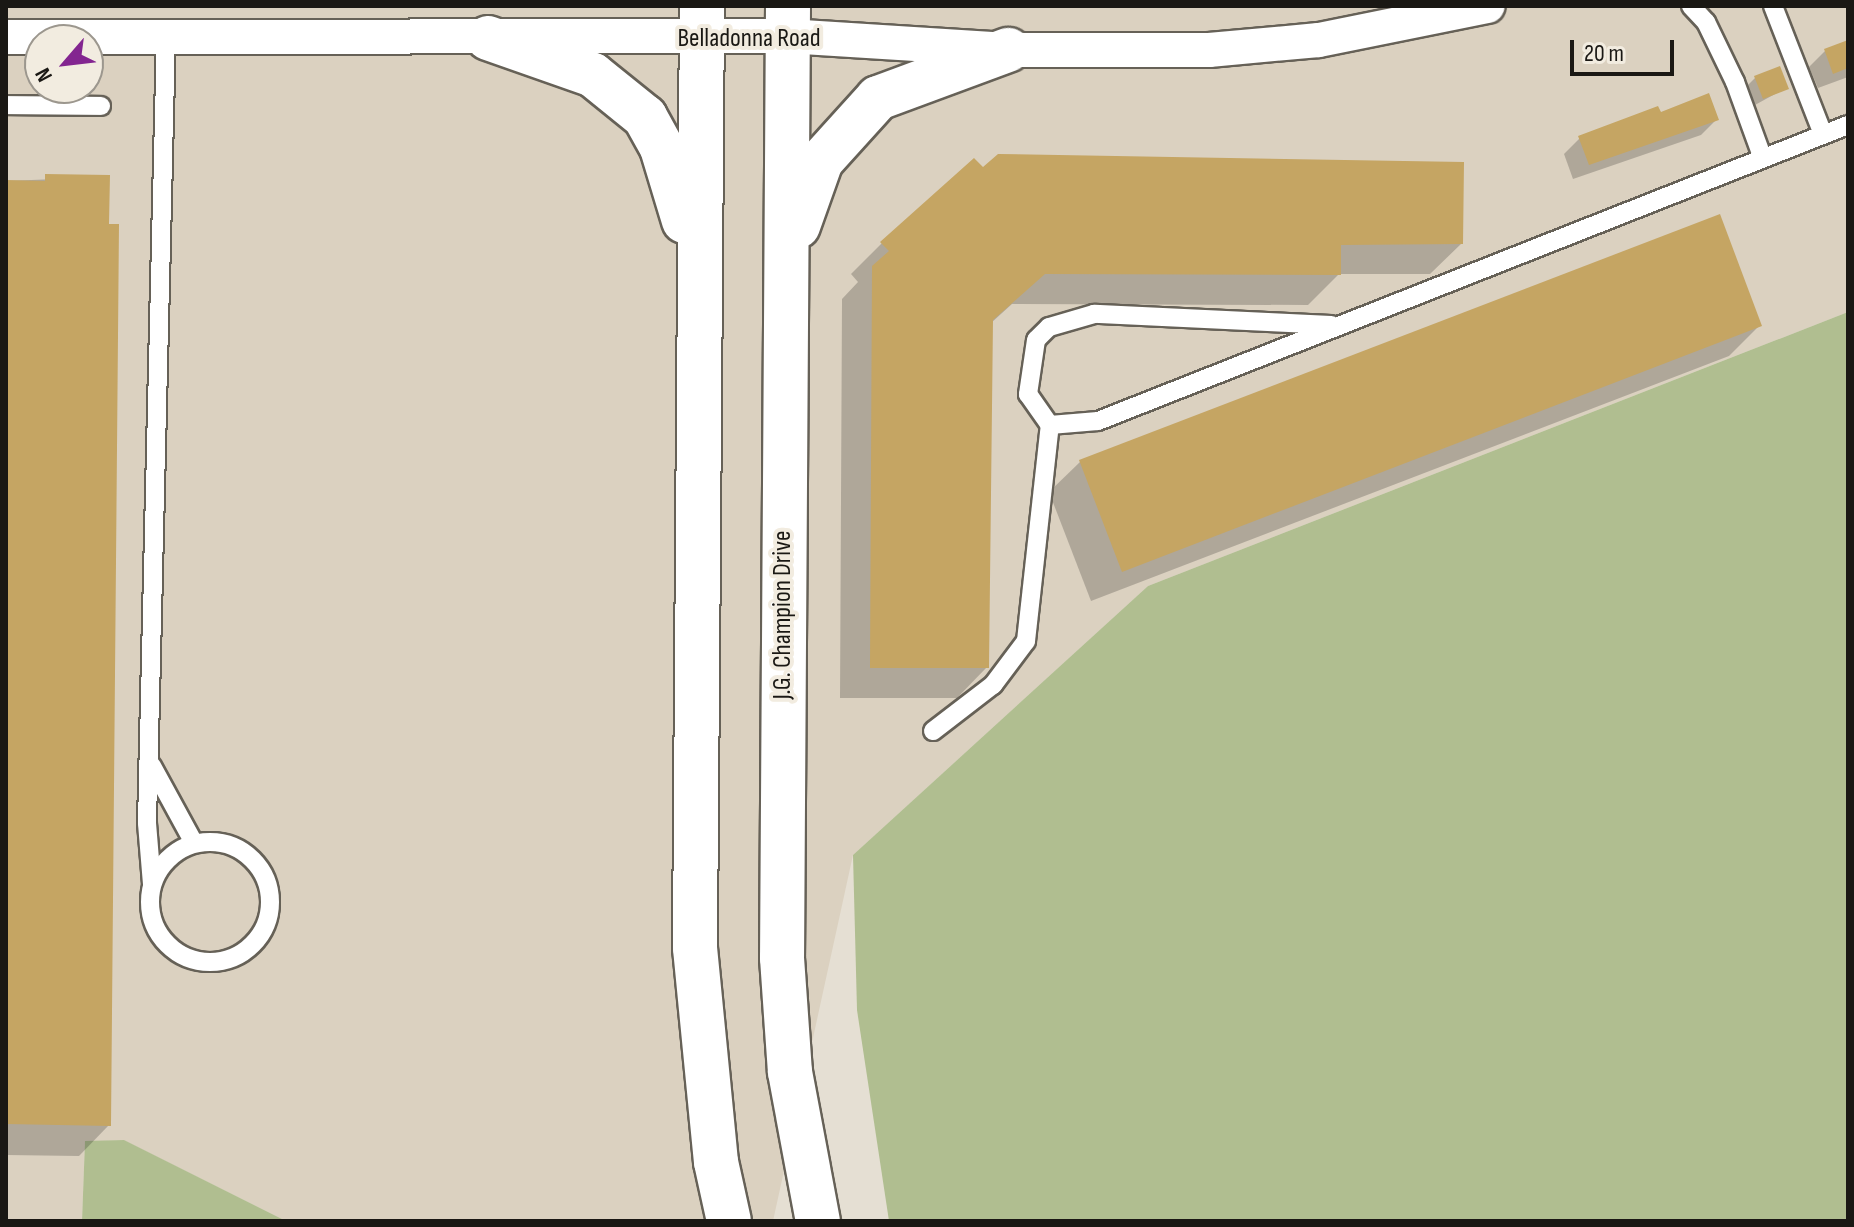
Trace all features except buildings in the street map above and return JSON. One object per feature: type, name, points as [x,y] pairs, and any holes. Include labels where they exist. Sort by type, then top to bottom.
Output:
[{"type":"street","name":"Belladonna Road","points":[[6,37],[488,38],[703,23],[788,21],[1008,50],[1225,49],[1335,37],[1488,6]]},
{"type":"street","name":"J.G. Champion Drive","points":[[788,21],[782,958],[790,1072],[818,1221]]},
{"type":"street","points":[[703,23],[695,948],[715,1148],[729,1221]]},
{"type":"street","points":[[488,38],[593,75],[645,117],[674,180],[700,281]]},
{"type":"street","points":[[787,284],[802,202],[821,161],[849,125],[878,98],[1008,50]]},
{"type":"lane","points":[[1691,6],[1706,22],[1735,82],[1762,156]]},
{"type":"lane","points":[[1773,6],[1823,134]]},
{"type":"lane","points":[[152,884],[162,866],[194,843],[232,846],[261,870],[271,907],[256,942],[222,962],[182,956],[154,925],[147,823],[152,766],[166,37]]},
{"type":"lane","points":[[6,105],[101,106]]},
{"type":"lane","points":[[1050,425],[1098,421],[1331,325],[1848,125]]},
{"type":"lane","points":[[933,731],[993,685],[1026,641],[1050,425],[1028,394],[1028,365],[1036,340],[1059,324],[1094,314],[1331,325]]},
{"type":"lane","points":[[152,766],[194,843]]},
{"type":"shaded area","points":[[6,6],[1848,6],[1848,312],[1148,586],[853,855],[773,1221],[286,1221],[123,1140],[85,1142],[82,1221],[6,1221]]},
{"type":"green space","points":[[1848,312],[1848,1221],[889,1221],[857,1010],[853,855],[1148,586]]},
{"type":"green space","points":[[124,1140],[286,1221],[82,1221],[85,1141]]}]
